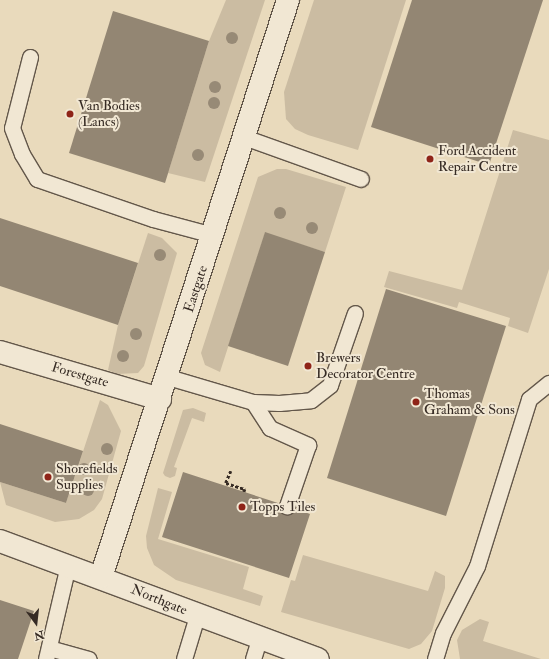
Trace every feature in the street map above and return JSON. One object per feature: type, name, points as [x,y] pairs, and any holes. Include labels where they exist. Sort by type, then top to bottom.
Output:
[{"type":"street","name":"Eastgate","points":[[102,577],[168,377],[288,0]]},
{"type":"street","name":"Forestgate","points":[[0,352],[160,399]]},
{"type":"street","name":"Northgate","points":[[0,541],[102,577],[197,616],[256,649],[318,659]]},
{"type":"lane","points":[[30,57],[12,128],[22,154],[37,179],[153,219],[213,235]]},
{"type":"lane","points":[[244,137],[361,179]]},
{"type":"lane","points":[[168,377],[253,402],[278,403],[311,400],[330,385],[355,313]]},
{"type":"lane","points":[[435,659],[443,633],[477,566],[529,399],[549,383]]},
{"type":"lane","points":[[253,402],[270,428],[308,445],[287,506]]},
{"type":"lane","points":[[68,565],[48,653],[89,659]]},
{"type":"lane","points":[[184,659],[197,616]]},
{"type":"path","points":[[231,471],[226,483],[245,489],[244,492]]},
{"type":"shaded area","points":[[226,0],[265,0],[205,182],[168,173],[209,41]]},
{"type":"shaded area","points":[[314,0],[406,0],[358,150],[308,135],[295,129],[286,119],[284,92]]},
{"type":"shaded area","points":[[513,130],[549,140],[549,269],[528,333],[508,326],[510,318],[459,302],[457,308],[384,287],[389,271],[462,290]]},
{"type":"shaded area","points":[[277,169],[286,169],[346,187],[325,252],[265,233],[220,372],[205,365],[201,353],[258,177]]},
{"type":"shaded area","points":[[148,233],[162,238],[177,253],[144,366],[138,373],[117,374],[108,370],[118,325]]},
{"type":"shaded area","points":[[100,400],[108,405],[121,431],[102,499],[94,510],[79,519],[55,522],[6,505],[0,482],[66,503]]},
{"type":"shaded area","points":[[193,408],[206,413],[204,422],[192,418],[174,467],[177,468],[175,476],[170,478],[165,476],[163,473],[183,410]]},
{"type":"shaded area","points":[[158,488],[172,492],[158,539],[249,567],[243,589],[263,596],[260,606],[176,580],[154,565],[147,548],[146,536]]},
{"type":"shaded area","points":[[303,555],[428,591],[435,571],[445,576],[445,588],[432,631],[421,644],[409,649],[281,612],[291,580],[295,581]]},
{"type":"shaded area","points":[[480,619],[489,622],[483,641],[541,659],[460,659],[457,640],[462,630]]},
{"type":"building","points":[[412,0],[543,0],[489,165],[371,127]]},
{"type":"building","points":[[113,11],[209,41],[165,183],[69,153]]},
{"type":"building","points":[[0,218],[138,263],[118,325],[0,286]]},
{"type":"building","points":[[265,232],[325,252],[288,366],[228,346]]},
{"type":"building","name":"Thomas Graham & Sons","points":[[386,289],[506,326],[446,516],[327,478]]},
{"type":"building","points":[[0,424],[83,451],[66,503],[0,482]]},
{"type":"building","points":[[183,472],[278,503],[280,512],[284,515],[293,513],[296,509],[310,514],[289,578],[162,537]]},
{"type":"building","points":[[0,600],[34,611],[18,659],[0,659]]},
{"type":"place","name":"Van Bodies (Lancs)","points":[[70,114]]},
{"type":"place","name":"Ford Accident Repair Centre","points":[[430,159]]},
{"type":"place","name":"Brewers Decorator Centre","points":[[308,366]]},
{"type":"place","name":"Thomas Graham & Sons","points":[[416,402]]},
{"type":"place","name":"Shorefields Supplies","points":[[48,477]]},
{"type":"place","name":"Topps Tiles","points":[[242,507]]}]
